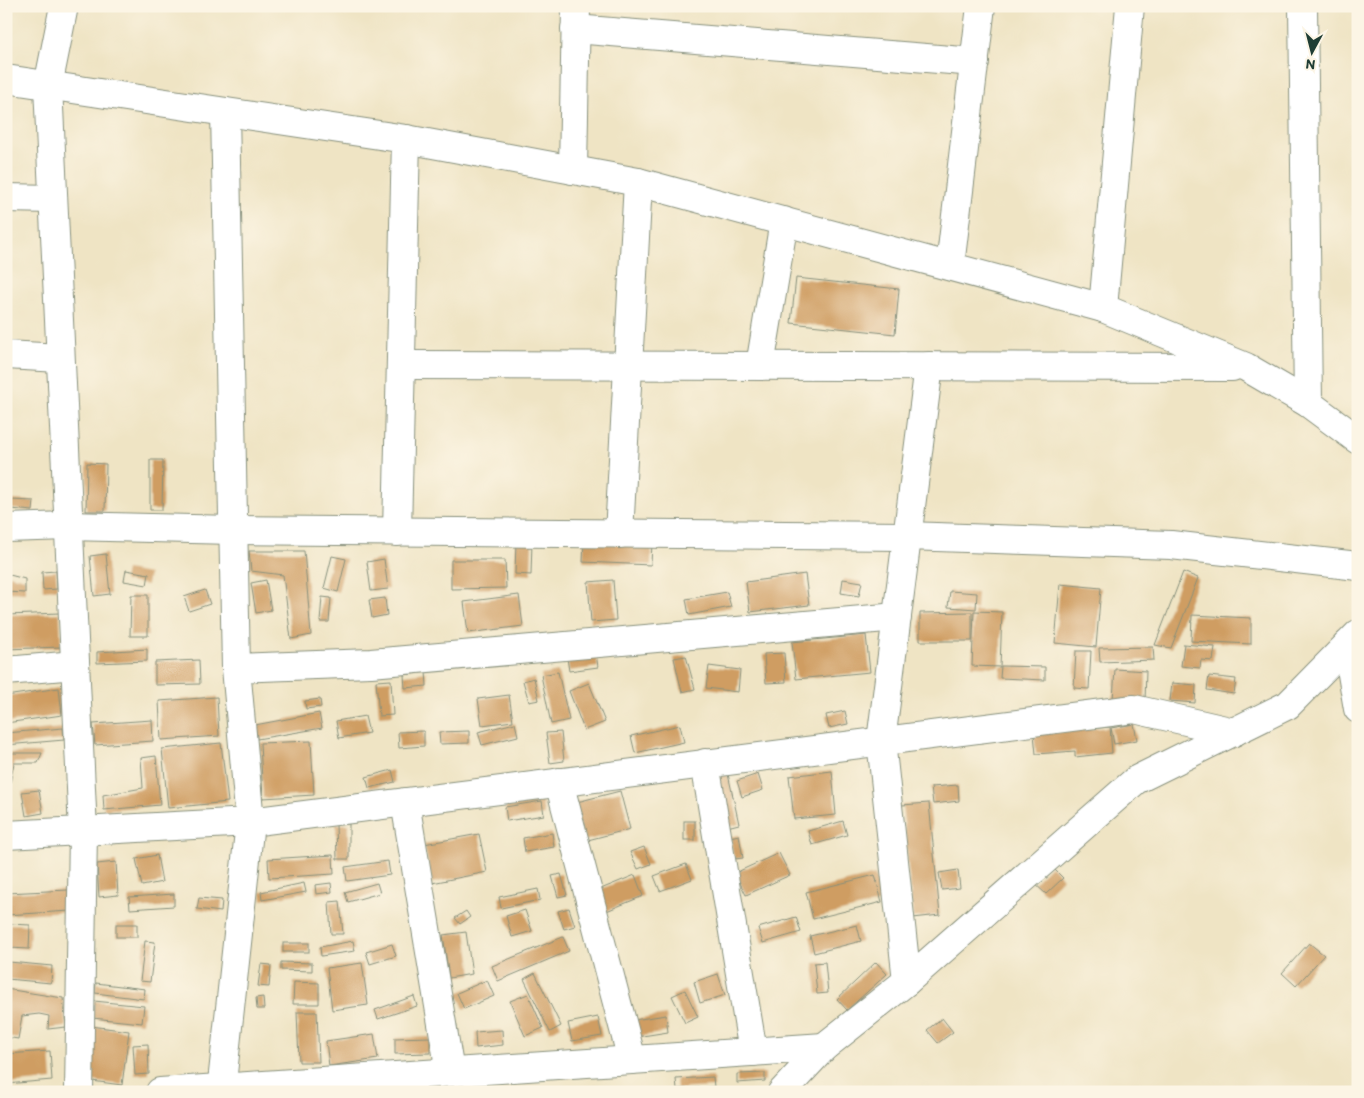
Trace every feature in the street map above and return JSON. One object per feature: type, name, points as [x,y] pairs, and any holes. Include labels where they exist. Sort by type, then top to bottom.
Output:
[{"type":"street","points":[[64,6],[48,86],[83,831],[78,1092]]},
{"type":"street","points":[[950,266],[981,6]]},
{"type":"street","points":[[1102,308],[1130,6]]},
{"type":"street","points":[[1302,6],[1308,403]]},
{"type":"street","points":[[573,170],[576,18],[975,62]]},
{"type":"street","points":[[6,79],[406,139],[638,182],[1102,308],[1246,367],[1308,403],[1358,440]]},
{"type":"street","points":[[220,1090],[250,822],[236,668],[225,112]]},
{"type":"street","points":[[398,532],[406,139]]},
{"type":"street","points":[[619,534],[638,182]]},
{"type":"street","points":[[6,198],[53,199]]},
{"type":"street","points":[[760,366],[784,221]]},
{"type":"street","points":[[6,355],[60,358]]},
{"type":"street","points":[[401,365],[1246,367]]},
{"type":"street","points":[[907,981],[881,741],[929,366]]},
{"type":"street","points":[[6,528],[68,526],[398,532],[907,536],[1171,545],[1358,566]]},
{"type":"street","points":[[236,668],[371,663],[897,617]]},
{"type":"street","points":[[1352,640],[1358,709]]},
{"type":"street","points":[[782,1092],[824,1047],[907,981],[1136,780],[1288,705],[1352,640]]},
{"type":"street","points":[[6,671],[75,665]]},
{"type":"street","points":[[6,835],[250,822],[1134,709],[1234,732]]},
{"type":"street","points":[[706,763],[753,1052]]},
{"type":"street","points":[[559,782],[632,1060]]},
{"type":"street","points":[[405,802],[450,1072]]},
{"type":"street","points":[[160,1092],[220,1090],[450,1072],[824,1047]]},
{"type":"building","points":[[796,278],[899,289],[895,334],[791,323]]},
{"type":"building","points":[[150,460],[163,460],[162,510],[150,510]]},
{"type":"building","points":[[87,463],[106,464],[105,511],[86,511]]},
{"type":"building","points":[[11,500],[34,501],[33,511],[11,509]]},
{"type":"building","points":[[584,540],[652,542],[651,565],[583,562]]},
{"type":"building","points":[[516,541],[532,542],[531,575],[515,574]]},
{"type":"building","points":[[249,551],[304,551],[311,635],[291,639],[283,575],[251,571]]},
{"type":"building","points":[[106,554],[110,594],[94,596],[90,556]]},
{"type":"building","points":[[332,556],[346,559],[338,592],[324,588]]},
{"type":"building","points":[[384,559],[388,589],[371,591],[367,562]]},
{"type":"building","points":[[451,560],[505,560],[506,588],[451,589]]},
{"type":"building","points":[[126,570],[149,574],[147,585],[124,581]]},
{"type":"building","points":[[56,571],[57,589],[43,590],[42,572]]},
{"type":"building","points":[[1183,572],[1198,578],[1171,648],[1155,645]]},
{"type":"building","points":[[6,574],[25,579],[25,593],[6,592]]},
{"type":"building","points":[[805,574],[809,605],[750,612],[746,582]]},
{"type":"building","points":[[843,579],[862,582],[859,596],[841,593]]},
{"type":"building","points":[[266,580],[271,610],[256,613],[251,583]]},
{"type":"building","points":[[613,580],[616,620],[591,622],[588,582]]},
{"type":"building","points":[[1060,584],[1101,588],[1096,647],[1055,643]]},
{"type":"building","points":[[205,590],[210,604],[189,611],[184,597]]},
{"type":"building","points":[[950,591],[977,593],[976,609],[948,607]]},
{"type":"building","points":[[727,592],[731,607],[689,615],[686,599]]},
{"type":"building","points":[[131,595],[148,595],[148,636],[130,636]]},
{"type":"building","points":[[519,595],[523,626],[468,633],[464,602]]},
{"type":"building","points":[[322,597],[331,598],[329,622],[320,622]]},
{"type":"building","points":[[385,598],[387,615],[372,618],[369,600]]},
{"type":"building","points":[[974,611],[1002,612],[1000,667],[972,666]]},
{"type":"building","points":[[972,612],[972,641],[920,641],[920,613]]},
{"type":"building","points":[[60,613],[61,647],[6,649],[6,615]]},
{"type":"building","points":[[1192,615],[1251,618],[1251,644],[1191,641]]},
{"type":"building","points":[[866,635],[870,672],[796,679],[792,642]]},
{"type":"building","points":[[1184,644],[1215,647],[1213,661],[1201,660],[1200,668],[1181,666]]},
{"type":"building","points":[[1153,647],[1154,660],[1100,662],[1099,648]]},
{"type":"building","points":[[147,649],[147,661],[97,663],[97,652]]},
{"type":"building","points":[[1076,651],[1091,651],[1089,689],[1074,688]]},
{"type":"building","points":[[784,653],[786,682],[766,683],[764,654]]},
{"type":"building","points":[[596,654],[598,667],[569,671],[567,658]]},
{"type":"building","points":[[686,656],[695,689],[682,692],[674,658]]},
{"type":"building","points":[[199,660],[200,684],[155,685],[155,662]]},
{"type":"building","points":[[709,666],[740,670],[738,692],[706,688]]},
{"type":"building","points":[[1001,666],[1045,667],[1045,680],[1000,678]]},
{"type":"building","points":[[1115,669],[1146,671],[1145,701],[1113,700]]},
{"type":"building","points":[[426,672],[427,686],[405,688],[404,675]]},
{"type":"building","points":[[558,672],[569,720],[551,724],[541,675]]},
{"type":"building","points":[[1209,676],[1236,679],[1234,694],[1207,690]]},
{"type":"building","points":[[534,678],[539,700],[529,702],[523,681]]},
{"type":"building","points":[[391,680],[393,715],[379,716],[376,681]]},
{"type":"building","points":[[589,683],[605,722],[584,730],[569,691]]},
{"type":"building","points":[[1172,683],[1196,685],[1195,703],[1170,701]]},
{"type":"building","points":[[59,688],[62,715],[6,723],[6,696]]},
{"type":"building","points":[[509,695],[513,721],[482,725],[478,699]]},
{"type":"building","points":[[217,697],[219,736],[161,740],[159,701]]},
{"type":"building","points":[[320,699],[321,707],[306,709],[305,701]]},
{"type":"building","points":[[845,711],[848,724],[829,728],[826,715]]},
{"type":"building","points":[[319,713],[322,728],[257,739],[255,725]]},
{"type":"building","points":[[365,716],[369,733],[339,738],[336,721]]},
{"type":"building","points":[[152,720],[153,741],[95,745],[93,724]]},
{"type":"building","points":[[515,723],[518,736],[482,745],[478,732]]},
{"type":"building","points":[[1134,724],[1137,740],[1114,744],[1111,728]]},
{"type":"building","points":[[680,725],[684,742],[635,753],[631,736]]},
{"type":"building","points":[[1110,727],[1112,753],[1075,757],[1075,751],[1036,754],[1034,734]]},
{"type":"building","points":[[63,728],[64,740],[6,745],[6,733]]},
{"type":"building","points":[[424,731],[424,746],[399,748],[398,732]]},
{"type":"building","points":[[469,731],[469,743],[440,744],[439,732]]},
{"type":"building","points":[[561,732],[564,761],[550,763],[546,733]]},
{"type":"building","points":[[311,741],[314,795],[263,798],[260,743]]},
{"type":"building","points":[[221,743],[228,802],[168,808],[162,749]]},
{"type":"building","points":[[6,753],[42,753],[38,763],[14,763],[7,799]]},
{"type":"building","points":[[156,756],[160,805],[104,810],[103,795],[143,788],[141,758]]},
{"type":"building","points":[[392,770],[395,782],[369,788],[366,777]]},
{"type":"building","points":[[832,771],[836,815],[794,819],[789,776]]},
{"type":"building","points":[[728,774],[739,824],[727,827],[715,777]]},
{"type":"building","points":[[758,774],[763,790],[742,797],[737,781]]},
{"type":"building","points":[[958,785],[959,801],[933,804],[931,787]]},
{"type":"building","points":[[39,790],[43,813],[26,816],[22,792]]},
{"type":"building","points":[[620,791],[630,829],[584,841],[573,803]]},
{"type":"building","points":[[542,801],[544,815],[507,821],[505,807]]},
{"type":"building","points":[[929,803],[940,915],[913,918],[902,805]]},
{"type":"building","points":[[684,821],[695,821],[695,840],[684,840]]},
{"type":"building","points":[[843,821],[847,835],[812,845],[808,831]]},
{"type":"building","points":[[336,824],[349,824],[349,859],[337,859]]},
{"type":"building","points":[[552,833],[554,847],[525,852],[523,838]]},
{"type":"building","points":[[479,834],[487,872],[432,883],[424,844]]},
{"type":"building","points":[[739,835],[743,858],[734,859],[730,837]]},
{"type":"building","points":[[644,847],[651,864],[638,869],[630,852]]},
{"type":"building","points":[[779,853],[790,875],[746,895],[735,873]]},
{"type":"building","points":[[157,855],[162,882],[142,886],[136,859]]},
{"type":"building","points":[[333,855],[334,874],[269,878],[268,859]]},
{"type":"building","points":[[388,861],[390,875],[347,881],[345,867]]},
{"type":"building","points":[[116,862],[118,895],[99,897],[97,864]]},
{"type":"building","points":[[686,864],[692,879],[660,891],[654,876]]},
{"type":"building","points":[[1051,866],[1063,878],[1046,894],[1034,883]]},
{"type":"building","points":[[958,870],[960,888],[942,890],[939,873]]},
{"type":"building","points":[[561,874],[567,895],[558,897],[552,876]]},
{"type":"building","points":[[635,875],[643,896],[604,912],[596,891]]},
{"type":"building","points":[[875,875],[882,902],[813,919],[806,892]]},
{"type":"building","points":[[304,883],[306,892],[262,900],[261,892]]},
{"type":"building","points":[[331,883],[332,892],[316,894],[315,885]]},
{"type":"building","points":[[377,883],[380,893],[348,902],[345,892]]},
{"type":"building","points":[[538,889],[540,900],[501,908],[499,897]]},
{"type":"building","points":[[68,890],[70,911],[6,915],[6,893]]},
{"type":"building","points":[[174,894],[174,906],[130,909],[129,897]]},
{"type":"building","points":[[199,898],[222,900],[221,912],[197,909]]},
{"type":"building","points":[[340,901],[343,934],[331,934],[329,902]]},
{"type":"building","points":[[569,908],[575,926],[564,929],[558,911]]},
{"type":"building","points":[[525,910],[532,931],[512,937],[506,916]]},
{"type":"building","points":[[466,911],[470,917],[460,924],[455,918]]},
{"type":"building","points":[[796,917],[801,932],[763,943],[758,928]]},
{"type":"building","points":[[10,924],[30,925],[29,949],[9,948]]},
{"type":"building","points":[[116,924],[137,924],[137,937],[116,937]]},
{"type":"building","points":[[857,925],[861,941],[814,953],[810,936]]},
{"type":"building","points":[[466,932],[472,974],[449,978],[443,935]]},
{"type":"building","points":[[563,937],[569,951],[498,981],[492,966]]},
{"type":"building","points":[[145,941],[155,942],[150,982],[140,981]]},
{"type":"building","points":[[353,941],[355,951],[321,956],[320,947]]},
{"type":"building","points":[[283,943],[309,943],[309,952],[283,952]]},
{"type":"building","points":[[1309,943],[1324,955],[1296,986],[1282,973]]},
{"type":"building","points":[[392,944],[396,956],[370,964],[366,952]]},
{"type":"building","points":[[9,962],[52,966],[51,983],[7,979]]},
{"type":"building","points":[[281,962],[312,963],[312,971],[281,970]]},
{"type":"building","points":[[825,962],[828,993],[817,994],[814,963]]},
{"type":"building","points":[[876,962],[887,974],[847,1010],[837,999]]},
{"type":"building","points":[[362,963],[368,1005],[332,1010],[327,968]]},
{"type":"building","points":[[261,964],[271,965],[269,987],[258,986]]},
{"type":"building","points":[[535,973],[561,1026],[550,1032],[524,979]]},
{"type":"building","points":[[718,974],[725,995],[700,1003],[694,982]]},
{"type":"building","points":[[487,980],[494,996],[464,1009],[457,993]]},
{"type":"building","points":[[294,982],[319,983],[319,1004],[293,1004]]},
{"type":"building","points":[[96,983],[145,989],[144,999],[95,993]]},
{"type":"building","points":[[6,989],[63,998],[66,1027],[48,1029],[49,1016],[39,1014],[22,1016],[18,1039],[6,1037]]},
{"type":"building","points":[[685,990],[698,1017],[685,1023],[672,996]]},
{"type":"building","points":[[528,994],[543,1028],[525,1036],[510,1001]]},
{"type":"building","points":[[414,996],[417,1006],[378,1019],[375,1010]]},
{"type":"building","points":[[263,997],[264,1009],[257,1009],[256,998]]},
{"type":"building","points":[[94,1001],[144,1006],[142,1023],[92,1018]]},
{"type":"building","points":[[297,1012],[317,1012],[319,1062],[299,1062]]},
{"type":"building","points":[[666,1015],[668,1032],[636,1037],[634,1020]]},
{"type":"building","points":[[598,1017],[602,1036],[572,1041],[568,1023]]},
{"type":"building","points":[[942,1018],[953,1032],[938,1043],[927,1030]]},
{"type":"building","points":[[91,1026],[129,1031],[122,1085],[84,1080]]},
{"type":"building","points":[[502,1030],[503,1045],[476,1048],[475,1032]]},
{"type":"building","points":[[374,1034],[378,1059],[329,1066],[326,1041]]},
{"type":"building","points":[[430,1037],[430,1053],[395,1054],[395,1038]]},
{"type":"building","points":[[148,1044],[149,1074],[135,1075],[133,1045]]},
{"type":"building","points":[[50,1051],[52,1080],[6,1084],[6,1054]]},
{"type":"building","points":[[765,1073],[765,1081],[737,1083],[737,1074]]},
{"type":"building","points":[[713,1077],[714,1087],[677,1089],[676,1079]]},
{"type":"building","points":[[477,1088],[478,1092],[461,1092],[461,1091]]}]
